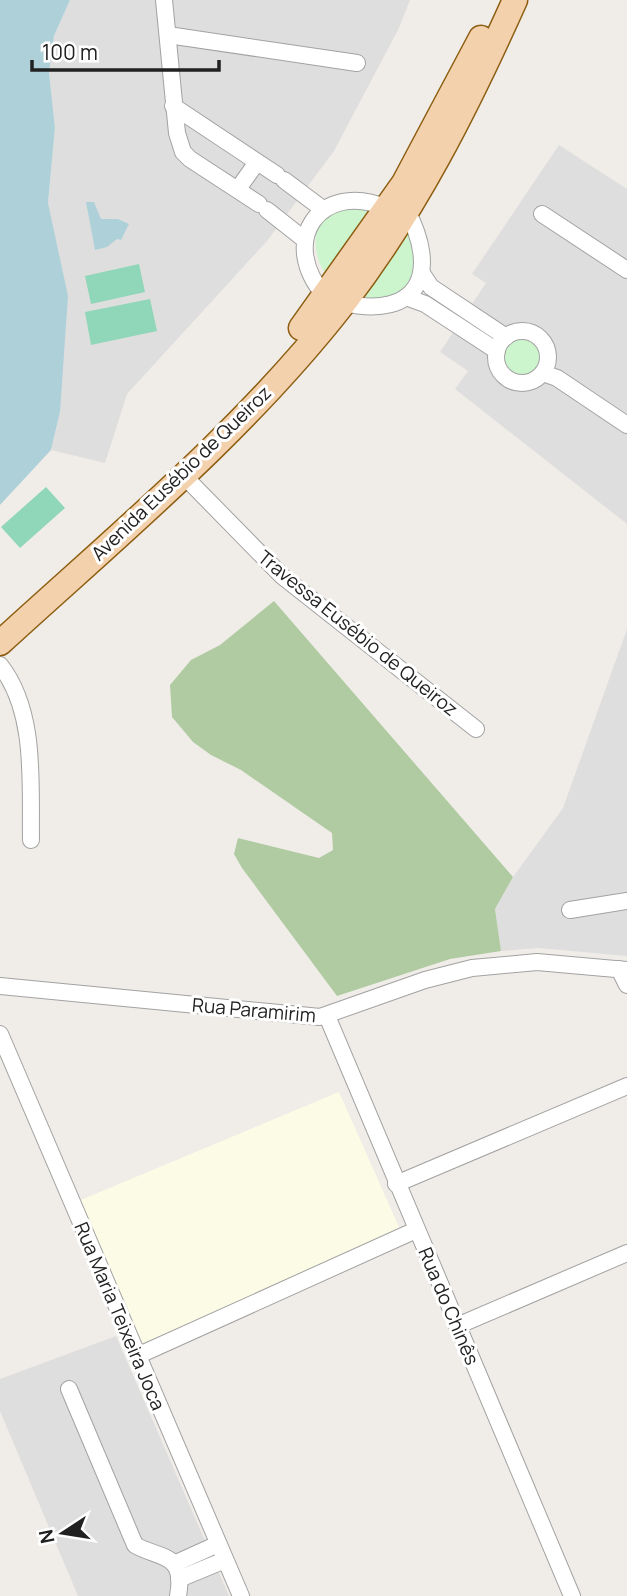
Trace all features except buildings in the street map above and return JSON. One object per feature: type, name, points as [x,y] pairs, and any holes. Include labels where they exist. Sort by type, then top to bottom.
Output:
[{"type":"main road","name":"Avenida Eusébio de Queiroz","points":[[397,209],[499,0]]},
{"type":"main road","name":"Avenida Eusébio de Queiroz","points":[[0,643],[183,475],[272,386],[397,209],[441,155],[472,97],[515,0]]},
{"type":"main road","name":"Avenida Eusébio de Queiroz","points":[[0,620],[219,418],[289,342],[335,300]]},
{"type":"street","points":[[163,0],[173,106],[183,152],[263,207],[305,240]]},
{"type":"street","points":[[168,35],[357,63]]},
{"type":"street","points":[[173,106],[280,177],[324,210]]},
{"type":"street","points":[[177,133],[186,123],[196,121]]},
{"type":"street","points":[[238,189],[257,162]]},
{"type":"street","points":[[345,200],[367,200],[397,209],[424,258],[423,275],[418,285],[406,297],[370,306],[335,300],[312,281],[304,261],[305,240],[312,223],[324,210],[345,200]]},
{"type":"street","points":[[542,214],[627,270]]},
{"type":"street","points":[[423,275],[431,287],[452,301],[501,344]]},
{"type":"street","points":[[406,297],[425,304],[501,344]]},
{"type":"street","points":[[442,315],[452,301]]},
{"type":"street","points":[[522,331],[537,336],[546,349],[543,373],[528,382],[511,380],[499,368],[501,344],[522,331]]},
{"type":"street","points":[[543,373],[557,378],[627,425]]},
{"type":"street","name":"Travessa Eusébio de Queiroz","points":[[183,475],[282,576],[476,729]]},
{"type":"street","points":[[0,665],[12,686],[27,732],[31,840]]},
{"type":"street","points":[[570,910],[627,901]]},
{"type":"street","name":"Rua Paramirim","points":[[0,986],[302,1016],[327,1016],[425,980],[472,968],[537,962],[623,969]]},
{"type":"street","points":[[623,969],[627,985]]},
{"type":"street","name":"Rua do Chinês","points":[[327,1016],[572,1596]]},
{"type":"street","name":"Rua Maria Teixeira Joca","points":[[0,1034],[241,1596]]},
{"type":"street","points":[[397,1184],[627,1086]]},
{"type":"street","points":[[137,1356],[416,1230]]},
{"type":"street","points":[[457,1326],[627,1253]]},
{"type":"street","points":[[69,1389],[135,1545],[164,1555],[177,1571],[178,1596]]},
{"type":"street","points":[[177,1571],[218,1544]]},
{"type":"street","points":[[177,1571],[225,1560]]},
{"type":"shaded area","points":[[70,0],[410,0],[399,28],[334,151],[267,241],[127,394],[105,463],[51,450],[60,412],[48,203],[55,128],[49,72],[54,36]]},
{"type":"shaded area","points":[[559,145],[627,189],[627,524],[455,389],[468,371],[440,352],[486,283],[472,274]]},
{"type":"shaded area","points":[[627,629],[627,956],[538,948],[501,951],[495,909],[513,877],[563,808]]},
{"type":"shaded area","points":[[339,1092],[402,1234],[138,1345],[76,1202]]},
{"type":"shaded area","points":[[116,1336],[229,1596],[78,1596],[0,1411],[0,1379]]},
{"type":"green space","points":[[372,209],[326,274],[321,267],[316,248],[318,228],[322,220],[338,210]]},
{"type":"green space","points":[[404,233],[409,233],[417,247],[411,286],[379,301],[362,298]]},
{"type":"green space","points":[[139,264],[145,292],[91,304],[85,276]]},
{"type":"green space","points":[[150,299],[157,331],[91,345],[85,312]]},
{"type":"green space","points":[[521,337],[535,342],[540,356],[535,370],[521,375],[507,370],[502,356],[507,342]]},
{"type":"green space","points":[[46,487],[65,508],[20,548],[1,527]]},
{"type":"green space","points":[[274,601],[513,877],[495,909],[501,951],[450,959],[337,996],[242,868],[234,854],[238,838],[319,858],[333,850],[332,833],[241,770],[211,755],[193,742],[172,717],[170,685],[191,660],[220,645]]},
{"type":"water","points":[[0,0],[70,0],[54,36],[49,72],[55,128],[48,203],[68,296],[60,412],[51,450],[0,505]]},
{"type":"water","points":[[86,202],[94,202],[101,219],[118,219],[129,224],[121,240],[117,239],[107,247],[95,250]]}]
